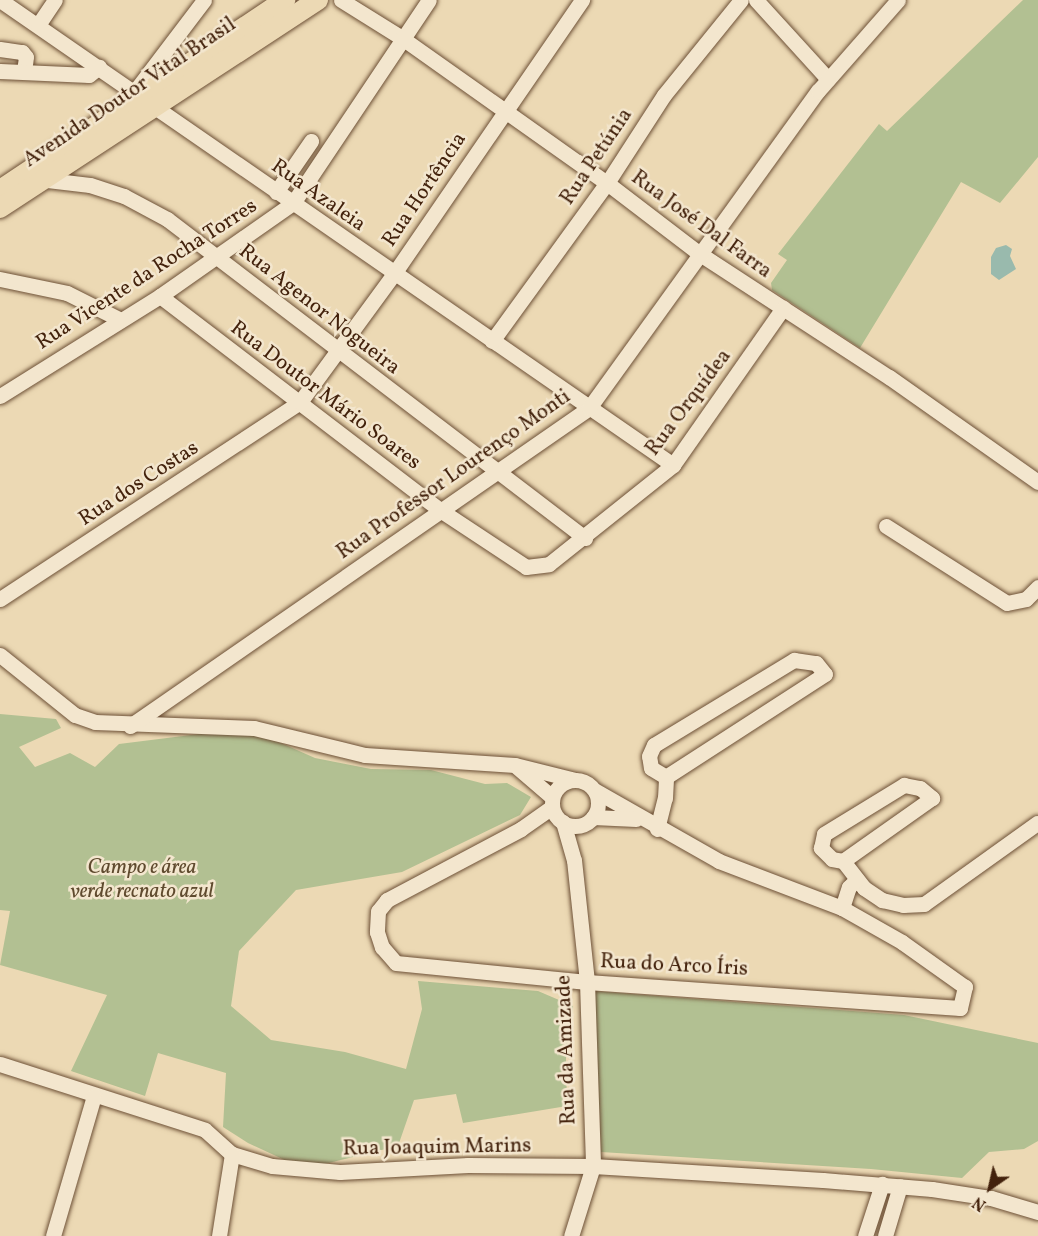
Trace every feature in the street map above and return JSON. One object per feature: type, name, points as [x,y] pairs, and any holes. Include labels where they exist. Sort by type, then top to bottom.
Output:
[{"type":"main road","name":"Avenida Doutor Vital Brasil","points":[[0,208],[46,179],[144,97],[285,0]]},
{"type":"main road","name":"Avenida Doutor Vital Brasil","points":[[5,183],[144,97],[318,0]]},
{"type":"street","name":"Rua Azaleia","points":[[0,0],[144,97],[393,275],[673,465]]},
{"type":"street","points":[[38,25],[55,0]]},
{"type":"street","points":[[144,97],[204,0]]},
{"type":"street","name":"Rua José Dal Farra","points":[[341,0],[402,38],[607,183],[700,254],[1038,482]]},
{"type":"street","name":"Rua Vicente da Rocha Torres","points":[[3,392],[160,296],[293,203],[429,0]]},
{"type":"street","name":"Rua Hortência","points":[[300,402],[393,275],[503,111],[582,0]]},
{"type":"street","name":"Rua Petúnia","points":[[492,341],[607,183],[664,95],[741,0]]},
{"type":"street","points":[[756,0],[828,79]]},
{"type":"street","name":"Rua Professor Lourenço Monti","points":[[130,726],[589,408],[828,79],[898,0]]},
{"type":"street","points":[[0,49],[22,52],[26,57],[24,72]]},
{"type":"street","points":[[0,71],[89,75],[99,67]]},
{"type":"street","points":[[276,192],[311,141]]},
{"type":"street","name":"Rua Agenor Nogueira","points":[[5,183],[46,179],[90,185],[144,206],[216,257],[585,538]]},
{"type":"street","points":[[0,279],[67,293],[121,320]]},
{"type":"street","name":"Rua Doutor Mário Soares","points":[[160,296],[440,510],[526,567]]},
{"type":"street","name":"Rua Orquídea","points":[[526,567],[549,564],[585,538],[673,465],[783,308]]},
{"type":"street","name":"Rua dos Costas","points":[[0,599],[300,402]]},
{"type":"street","points":[[886,526],[1007,603],[1026,599],[1038,586]]},
{"type":"street","points":[[0,655],[75,715],[95,722],[130,726],[254,728],[365,754],[515,765],[575,780],[639,819],[719,861],[842,908],[849,887],[857,879]]},
{"type":"street","points":[[657,829],[666,777],[825,674],[821,668],[809,660],[794,660],[654,745],[649,762],[655,772],[666,777]]},
{"type":"street","points":[[515,765],[552,802],[563,822],[639,819]]},
{"type":"street","points":[[552,802],[559,785],[575,780]]},
{"type":"street","points":[[843,861],[932,798],[920,788],[904,785],[824,834],[821,848],[832,859],[843,861],[857,879],[882,900],[903,905],[924,904],[1037,823]]},
{"type":"street","points":[[588,821],[598,808],[596,791]]},
{"type":"street","name":"Rua do Arco Íris","points":[[552,802],[521,829],[387,900],[378,911],[377,932],[382,948],[396,963],[586,982],[960,1008],[965,987],[902,942],[842,908]]},
{"type":"street","name":"Rua da Amizade","points":[[574,860],[588,821]]},
{"type":"street","name":"Rua da Amizade","points":[[563,822],[574,860],[586,982],[593,1166],[571,1236]]},
{"type":"street","name":"Rua Joaquim Marins","points":[[0,1064],[205,1130],[232,1154],[272,1166],[340,1172],[468,1165],[593,1166],[882,1184],[991,1198],[1038,1212]]},
{"type":"street","points":[[52,1236],[94,1096]]},
{"type":"street","points":[[219,1236],[232,1154]]},
{"type":"street","points":[[865,1236],[882,1184]]},
{"type":"street","points":[[885,1236],[900,1186]]},
{"type":"green space","points":[[1023,0],[1038,0],[1038,157],[1000,203],[961,182],[860,348],[772,290],[771,283],[787,260],[778,254],[879,124],[887,131]]},
{"type":"green space","name":"Campo e área verde recnato azul","points":[[0,714],[56,719],[61,728],[19,747],[35,767],[70,753],[95,767],[119,744],[247,728],[315,758],[371,769],[431,770],[485,784],[507,783],[531,797],[520,815],[402,872],[296,890],[239,951],[231,1006],[271,1040],[345,1052],[406,1069],[422,1009],[418,981],[538,991],[573,1006],[566,1058],[567,1106],[463,1123],[456,1094],[414,1100],[398,1146],[304,1169],[248,1143],[223,1127],[226,1073],[158,1053],[145,1096],[71,1071],[107,995],[0,965],[10,911],[0,910]]},
{"type":"green space","points":[[594,991],[904,1015],[1038,1043],[1038,1141],[1024,1149],[989,1152],[962,1178],[871,1169],[601,1152]]},
{"type":"shaded area","points":[[1006,245],[1012,249],[1010,256],[1016,269],[999,280],[991,274],[991,257],[996,248]]}]
